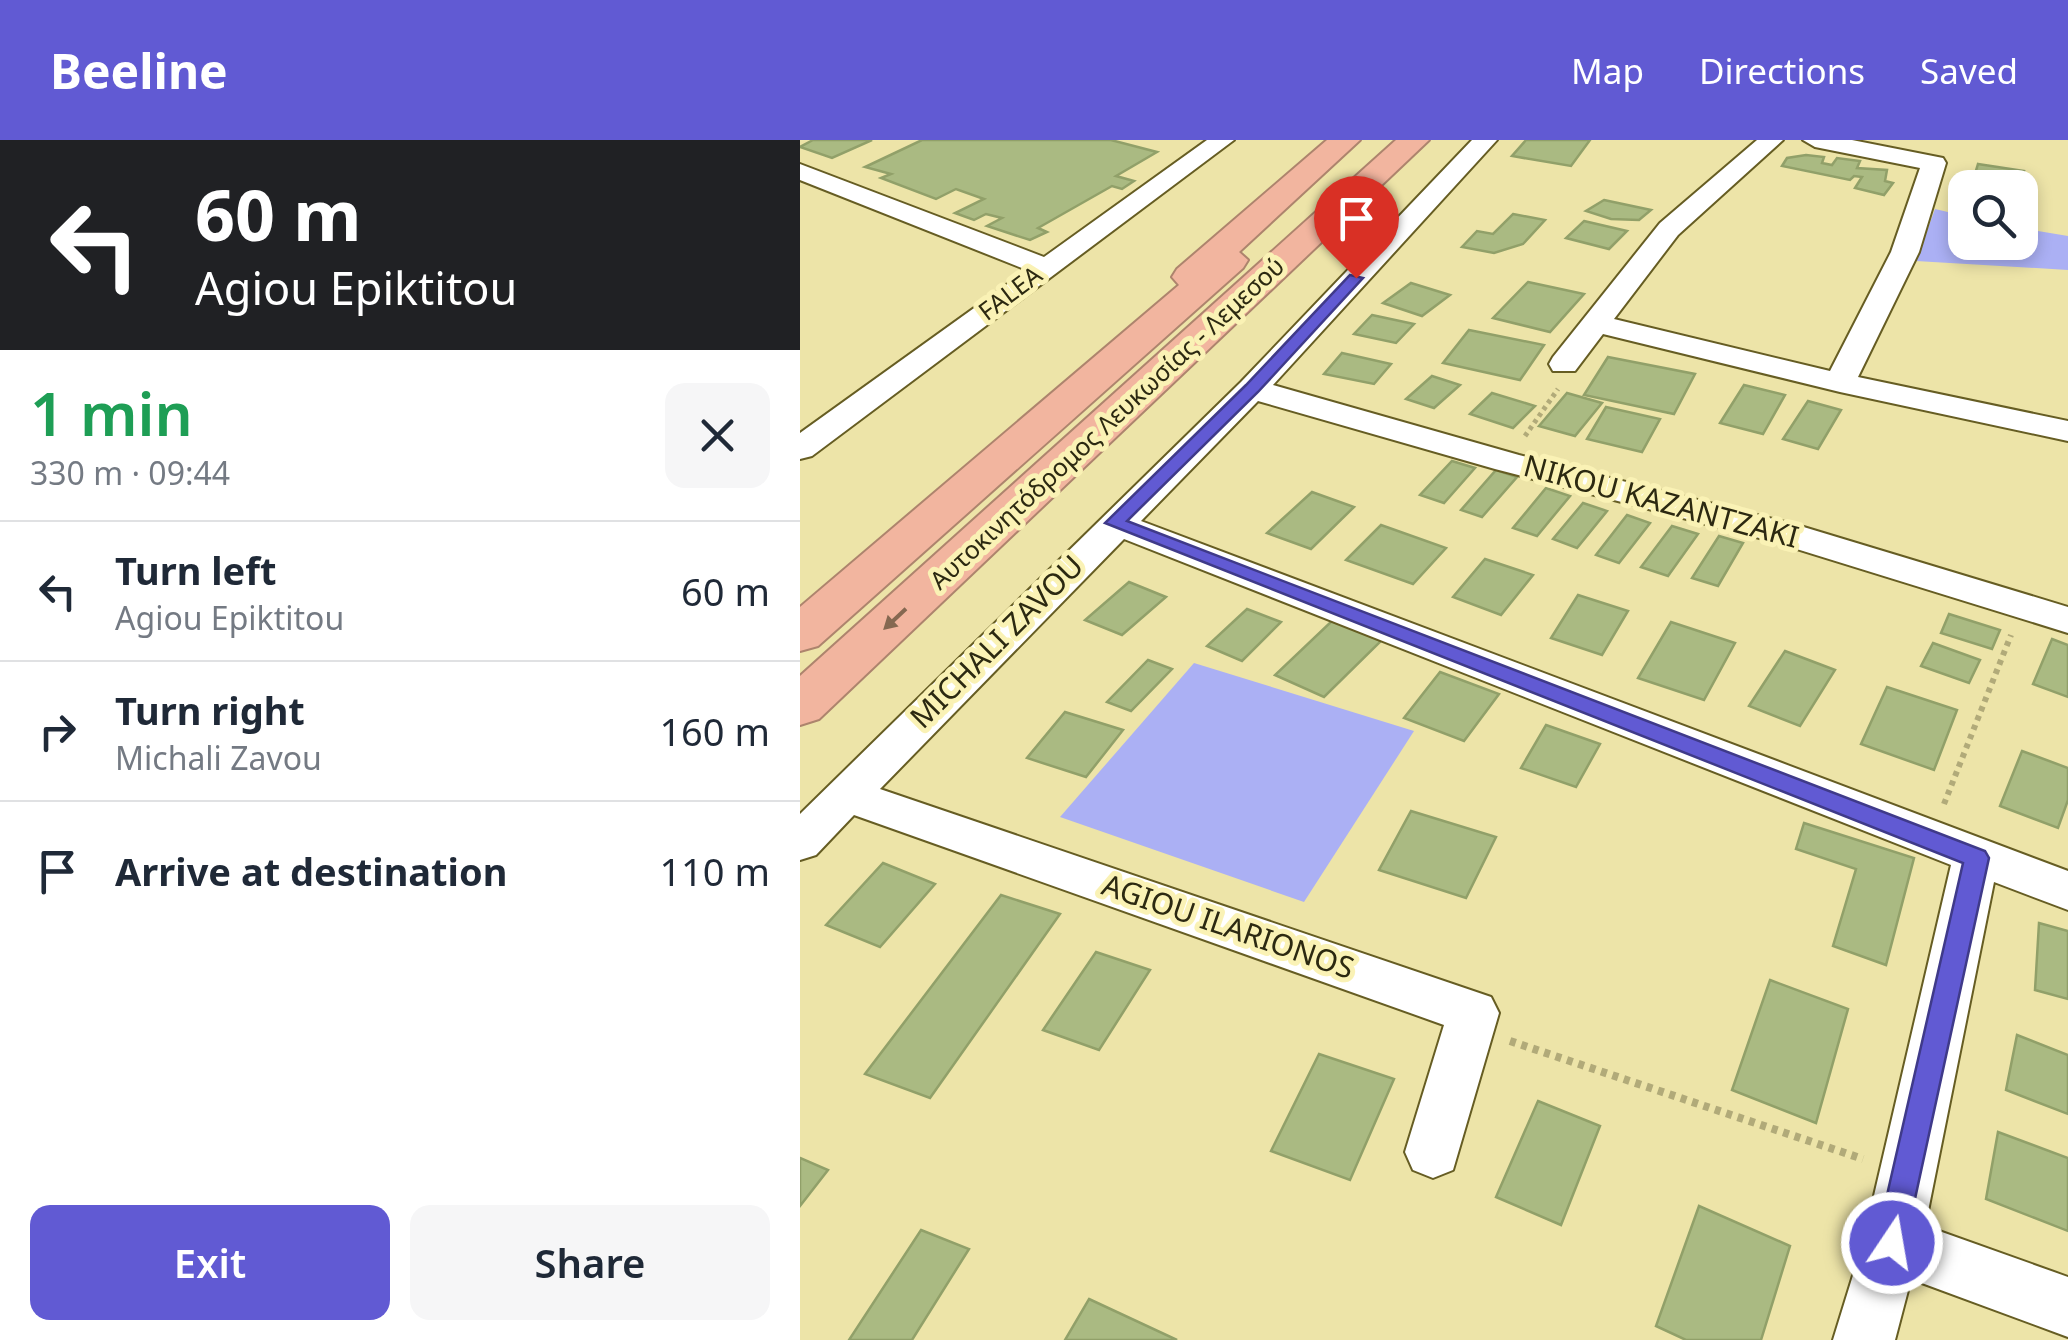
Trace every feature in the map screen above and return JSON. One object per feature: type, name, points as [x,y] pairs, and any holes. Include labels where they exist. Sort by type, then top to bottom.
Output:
[{"type":"highway","points":[[854,587],[998,448],[1345,140]]},
{"type":"highway","name":"Αυτοκινητόδρομος Λευκωσίας - Λεμεσού","points":[[800,634],[1400,142]]},
{"type":"highway","name":"Αυτοκινητόδρομος Λευκωσίας - Λεμεσού","points":[[800,706],[1400,142]]},
{"type":"street","name":"FALEA","points":[[800,448],[1222,140]]},
{"type":"street","name":"MICHALI ZAVOU","points":[[800,842],[1252,388],[1485,140]]},
{"type":"street","points":[[1564,364],[1669,229],[1772,140]]},
{"type":"street","points":[[1814,140],[1934,163],[1905,252],[1840,383]]},
{"type":"street","points":[[800,171],[1044,267]]},
{"type":"street","points":[[1596,323],[1840,383],[2068,431]]},
{"type":"street","name":"NIKOU KAZANTZAKI","points":[[1252,388],[1507,462],[1784,533],[2068,620]]},
{"type":"street","points":[[1115,523],[2068,892]]},
{"type":"street","name":"AGIOU ILARIONOS","points":[[846,795],[1473,1012],[1468,1027]]},
{"type":"street","points":[[1864,1340],[1892,1243],[1906,1174],[1953,849]]},
{"type":"street","points":[[1433,1152],[1468,1027]]},
{"type":"street","points":[[1892,1243],[2068,1307]]},
{"type":"path","points":[[1507,462],[1561,385],[1564,364]]},
{"type":"path","points":[[1953,849],[2023,606]]},
{"type":"path","points":[[1468,1027],[1906,1174]]},
{"type":"shaded area","points":[[1935,209],[1948,212],[1948,260],[2038,260],[2038,231],[2068,236],[2068,270],[1916,261]]},
{"type":"shaded area","points":[[1194,663],[1414,731],[1304,902],[1060,817]]},
{"type":"building","points":[[813,140],[872,140],[832,158],[800,147]]},
{"type":"building","points":[[922,140],[1111,140],[1157,152],[1116,176],[1134,181],[1122,189],[1112,186],[1038,228],[1047,232],[1030,240],[987,226],[1002,218],[986,214],[974,220],[955,213],[984,199],[956,189],[936,199],[881,178],[891,174],[865,167]]},
{"type":"building","points":[[1526,140],[1590,140],[1571,166],[1512,156]]},
{"type":"building","points":[[1824,157],[1822,163],[1832,165],[1837,158],[1860,161],[1857,168],[1887,170],[1885,181],[1893,183],[1884,195],[1855,188],[1862,177],[1850,180],[1782,166],[1787,158]]},
{"type":"building","points":[[1978,164],[2017,170],[1976,170]]},
{"type":"building","points":[[1604,200],[1651,210],[1639,220],[1611,219],[1586,211]]},
{"type":"building","points":[[1513,214],[1545,220],[1523,244],[1494,253],[1462,247],[1477,231],[1493,234]]},
{"type":"building","points":[[1584,221],[1627,231],[1609,249],[1566,238]]},
{"type":"building","points":[[1528,282],[1584,294],[1550,332],[1493,318]]},
{"type":"building","points":[[1411,283],[1450,295],[1422,316],[1383,303]]},
{"type":"building","points":[[1372,315],[1414,324],[1396,343],[1354,334]]},
{"type":"building","points":[[1469,330],[1544,345],[1520,380],[1443,363]]},
{"type":"building","points":[[1342,353],[1391,364],[1374,384],[1324,374]]},
{"type":"building","points":[[1608,357],[1695,374],[1674,414],[1584,395]]},
{"type":"building","points":[[1432,376],[1460,385],[1434,408],[1406,399]]},
{"type":"building","points":[[1744,385],[1785,395],[1763,434],[1720,423]]},
{"type":"building","points":[[1492,393],[1535,406],[1513,428],[1470,414]]},
{"type":"building","points":[[1567,393],[1602,403],[1575,436],[1539,426]]},
{"type":"building","points":[[1808,401],[1841,410],[1818,449],[1783,439]]},
{"type":"building","points":[[1606,407],[1660,419],[1642,452],[1587,439]]},
{"type":"building","points":[[1452,461],[1475,468],[1444,503],[1420,495]]},
{"type":"building","points":[[1496,470],[1517,477],[1482,517],[1461,510]]},
{"type":"building","points":[[1546,488],[1570,496],[1537,536],[1513,528]]},
{"type":"building","points":[[1312,492],[1354,507],[1311,549],[1267,533]]},
{"type":"building","points":[[1583,503],[1607,511],[1577,548],[1553,539]]},
{"type":"building","points":[[1627,515],[1650,523],[1619,563],[1596,555]]},
{"type":"building","points":[[1381,525],[1446,548],[1413,584],[1346,560]]},
{"type":"building","points":[[1672,526],[1698,534],[1668,576],[1641,567]]},
{"type":"building","points":[[1719,536],[1743,543],[1718,586],[1692,578]]},
{"type":"building","points":[[1485,559],[1533,575],[1501,615],[1453,597]]},
{"type":"building","points":[[1129,582],[1166,597],[1122,635],[1085,620]]},
{"type":"building","points":[[1578,595],[1628,611],[1602,655],[1551,638]]},
{"type":"building","points":[[1247,609],[1281,622],[1242,661],[1207,646]]},
{"type":"building","points":[[1949,614],[2000,630],[1992,649],[1941,633]]},
{"type":"building","points":[[1333,620],[1381,641],[1324,697],[1275,675]]},
{"type":"building","points":[[1671,622],[1735,643],[1704,700],[1638,678]]},
{"type":"building","points":[[2052,639],[2068,645],[2068,697],[2033,684]]},
{"type":"building","points":[[1933,643],[1980,660],[1969,683],[1921,666]]},
{"type":"building","points":[[1785,651],[1835,670],[1800,726],[1749,706]]},
{"type":"building","points":[[1148,660],[1172,669],[1131,711],[1107,702]]},
{"type":"building","points":[[1440,672],[1499,694],[1464,741],[1404,718]]},
{"type":"building","points":[[1887,687],[1957,710],[1934,770],[1861,744]]},
{"type":"building","points":[[1065,712],[1123,730],[1086,777],[1027,758]]},
{"type":"building","points":[[1546,725],[1600,744],[1576,787],[1521,768]]},
{"type":"building","points":[[2022,751],[2068,768],[2068,800],[2058,828],[2000,806]]},
{"type":"building","points":[[1411,811],[1496,837],[1466,898],[1379,870]]},
{"type":"building","points":[[1804,823],[1914,858],[1886,965],[1833,946],[1856,869],[1796,849]]},
{"type":"building","points":[[883,863],[935,884],[880,947],[826,925]]},
{"type":"building","points":[[1001,895],[1060,914],[930,1098],[865,1074]]},
{"type":"building","points":[[2039,923],[2068,931],[2068,999],[2035,990]]},
{"type":"building","points":[[1096,952],[1150,970],[1099,1050],[1043,1030]]},
{"type":"building","points":[[1770,980],[1848,1009],[1816,1123],[1732,1090]]},
{"type":"building","points":[[2017,1035],[2068,1055],[2068,1114],[2006,1090]]},
{"type":"building","points":[[1319,1054],[1394,1079],[1350,1180],[1271,1151]]},
{"type":"building","points":[[1538,1101],[1600,1126],[1561,1225],[1496,1197]]},
{"type":"building","points":[[1998,1132],[2068,1158],[2068,1231],[1986,1199]]},
{"type":"building","points":[[800,1158],[828,1170],[800,1206]]},
{"type":"building","points":[[1699,1206],[1790,1246],[1761,1340],[1686,1340],[1656,1326]]},
{"type":"building","points":[[921,1230],[969,1249],[912,1340],[849,1340]]},
{"type":"building","points":[[1089,1299],[1177,1340],[1065,1340]]},
{"type":"route","points":[[1356,278],[1115,523],[1976,858],[1892,1243]]}]
